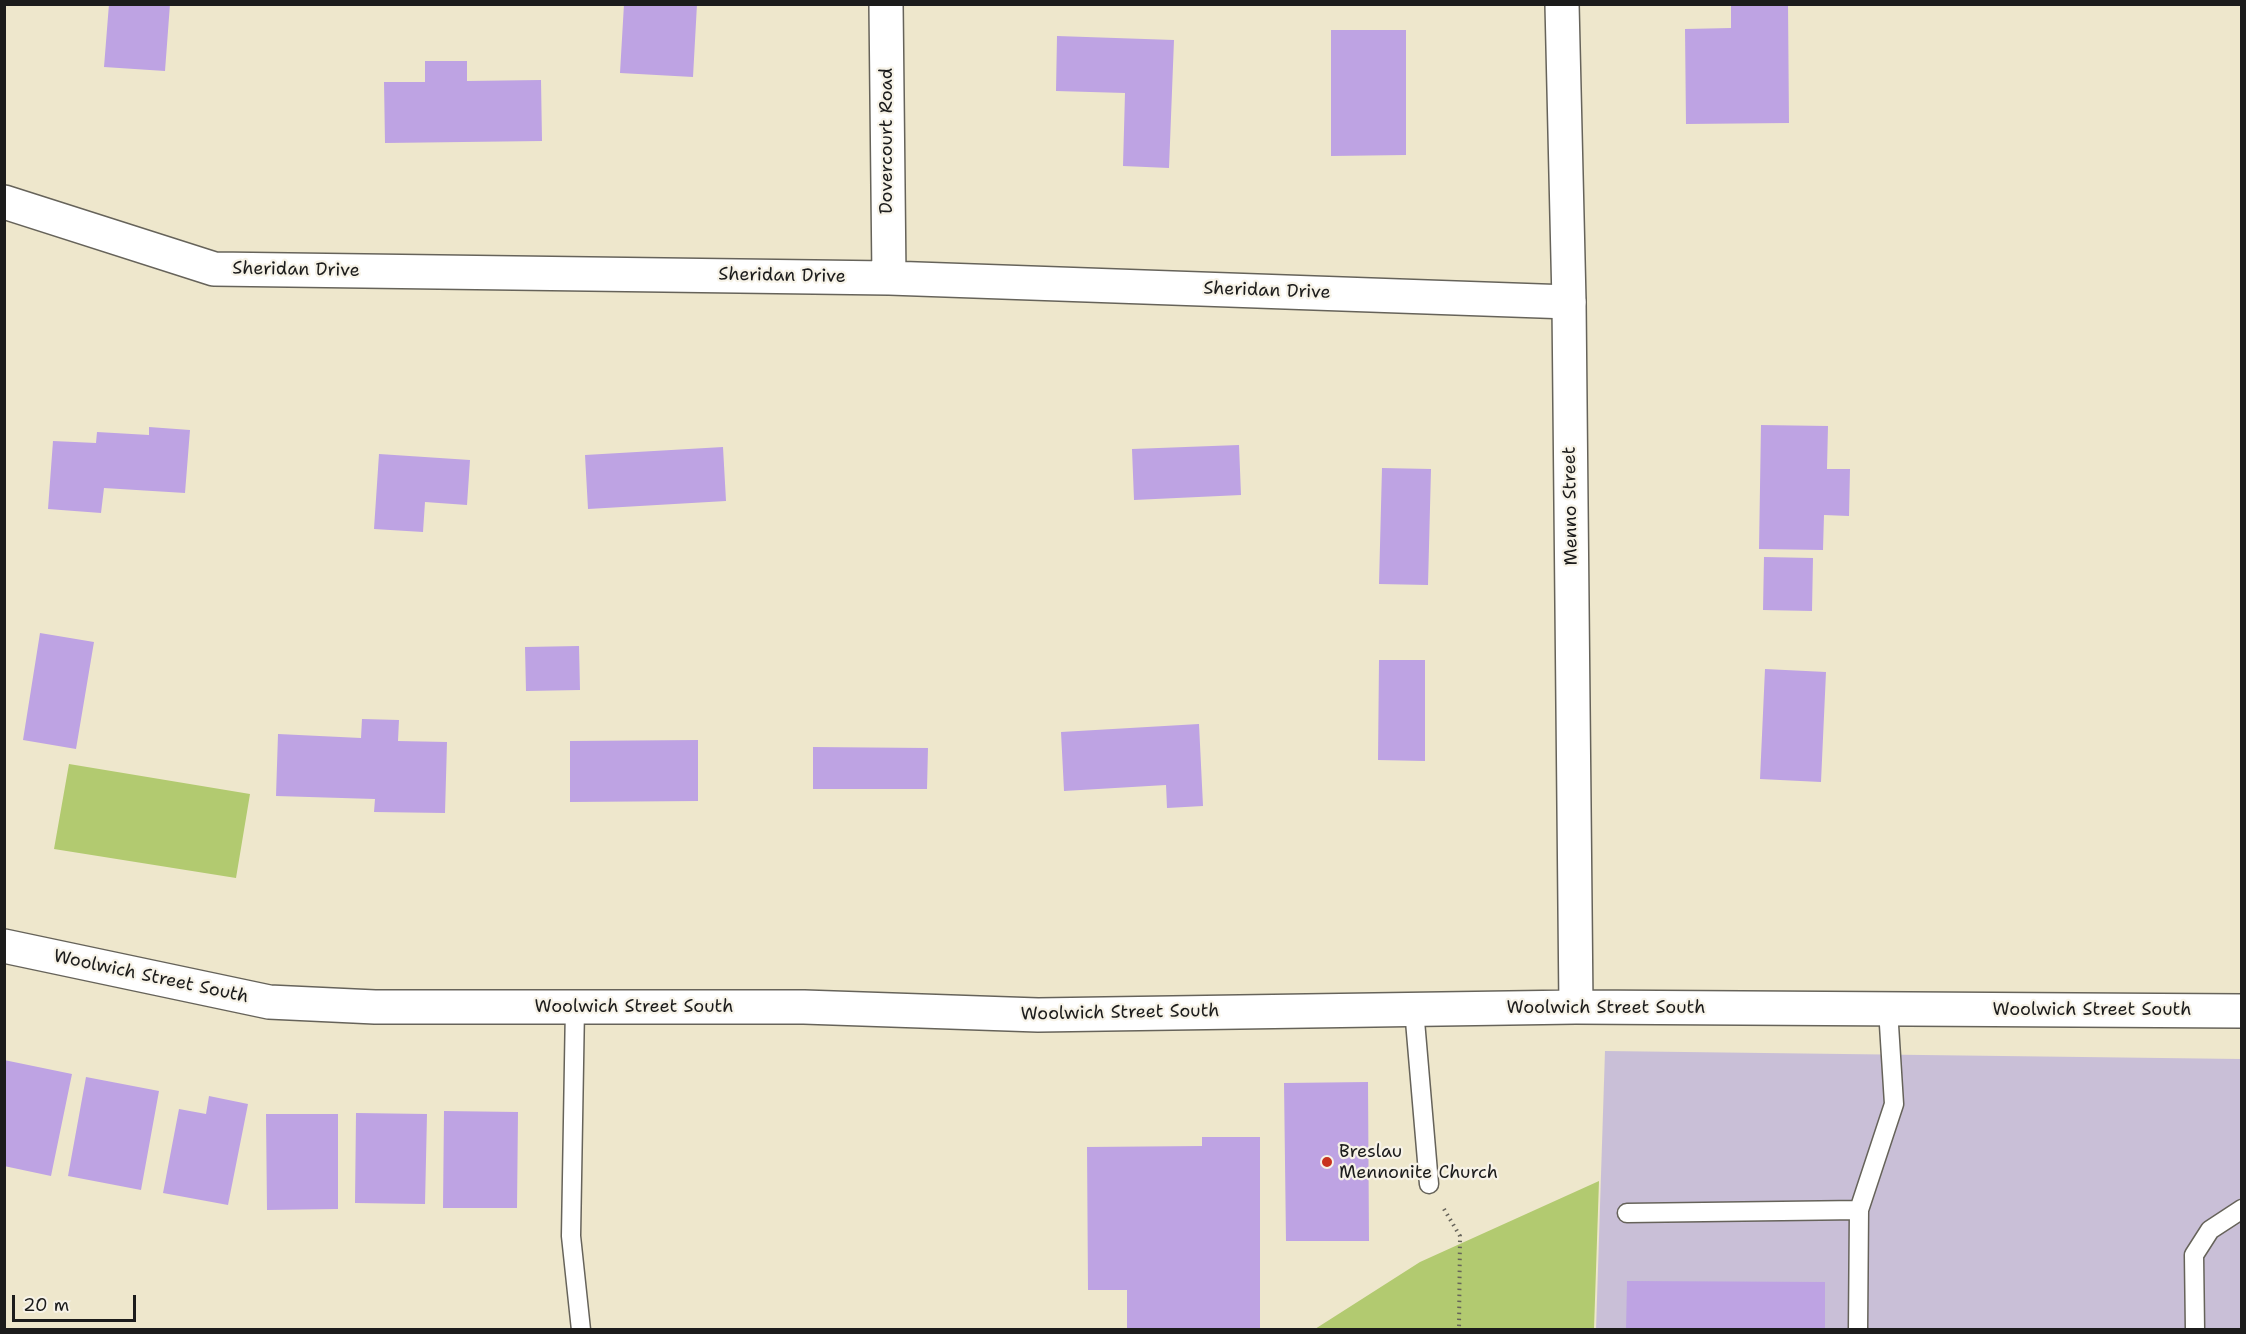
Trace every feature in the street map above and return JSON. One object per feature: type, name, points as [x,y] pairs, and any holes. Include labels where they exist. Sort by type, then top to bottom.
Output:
[{"type":"street","name":"Dovercourt Road","points":[[886,4],[889,278]]},
{"type":"street","name":"Menno Street","points":[[1562,4],[1569,302],[1576,1006]]},
{"type":"street","name":"Sheridan Drive","points":[[4,202],[213,269],[889,278],[1569,302]]},
{"type":"street","name":"Woolwich Street South","points":[[4,946],[269,1002],[375,1007],[804,1007],[1038,1015],[1576,1006],[2241,1011]]},
{"type":"lane","points":[[575,1006],[571,1236],[581,1329]]},
{"type":"lane","points":[[1414,1009],[1429,1184]]},
{"type":"lane","points":[[1858,1329],[1859,1210],[1894,1104],[1888,1009]]},
{"type":"lane","points":[[2195,1329],[2194,1255],[2210,1230],[2241,1209]]},
{"type":"lane","points":[[1627,1212],[1859,1210]]},
{"type":"path","points":[[1429,1184],[1460,1236],[1460,1329]]},
{"type":"shaded area","points":[[1605,1051],[2241,1059],[2241,1329],[1596,1330]]},
{"type":"green space","points":[[69,764],[250,794],[236,878],[54,849]]},
{"type":"green space","points":[[1599,1181],[1594,1329],[1315,1329],[1420,1262]]},
{"type":"building","points":[[109,4],[170,4],[165,71],[104,67]]},
{"type":"building","points":[[624,4],[697,4],[693,77],[620,73]]},
{"type":"building","points":[[1731,4],[1788,4],[1789,123],[1686,124],[1685,29],[1731,28]]},
{"type":"building","points":[[1331,30],[1406,30],[1406,155],[1331,156]]},
{"type":"building","points":[[1057,36],[1174,40],[1169,168],[1123,166],[1125,93],[1056,91]]},
{"type":"building","points":[[425,61],[467,61],[467,81],[541,80],[542,141],[385,143],[384,82],[425,82]]},
{"type":"building","points":[[1761,425],[1828,426],[1827,469],[1850,469],[1849,516],[1824,515],[1823,550],[1759,549]]},
{"type":"building","points":[[149,427],[190,430],[185,493],[104,488],[101,513],[48,509],[53,441],[96,443],[97,432],[149,435]]},
{"type":"building","points":[[1239,445],[1241,495],[1134,500],[1132,449]]},
{"type":"building","points":[[723,447],[726,501],[588,509],[585,455]]},
{"type":"building","points":[[379,454],[470,460],[467,505],[425,502],[423,532],[374,529]]},
{"type":"building","points":[[1382,468],[1431,469],[1428,585],[1379,584]]},
{"type":"building","points":[[1764,557],[1813,558],[1812,611],[1763,610]]},
{"type":"building","points":[[40,633],[94,642],[76,749],[23,740]]},
{"type":"building","points":[[579,646],[580,690],[526,691],[525,647]]},
{"type":"building","points":[[1379,660],[1425,660],[1425,761],[1378,760]]},
{"type":"building","points":[[1765,669],[1826,672],[1821,782],[1760,779]]},
{"type":"building","points":[[362,719],[399,720],[398,741],[447,742],[445,813],[374,812],[375,799],[276,796],[278,734],[361,738]]},
{"type":"building","points":[[1199,724],[1203,806],[1167,808],[1166,785],[1064,791],[1061,732]]},
{"type":"building","points":[[698,740],[698,801],[570,802],[570,741]]},
{"type":"building","points":[[813,747],[928,748],[927,789],[813,789]]},
{"type":"building","points":[[4,1060],[72,1074],[51,1176],[4,1166]]},
{"type":"building","points":[[86,1077],[159,1091],[141,1190],[68,1176]]},
{"type":"building","name":"Breslau Mennonite Church","points":[[1368,1082],[1369,1241],[1286,1241],[1284,1083]]},
{"type":"building","points":[[209,1096],[248,1104],[228,1205],[163,1193],[179,1109],[206,1114]]},
{"type":"building","points":[[444,1111],[518,1112],[517,1208],[443,1208]]},
{"type":"building","points":[[356,1113],[427,1114],[425,1204],[355,1203]]},
{"type":"building","points":[[266,1114],[338,1114],[338,1209],[267,1210]]},
{"type":"building","points":[[1202,1137],[1260,1137],[1260,1330],[1127,1330],[1127,1290],[1088,1290],[1087,1147],[1202,1146]]},
{"type":"building","points":[[1627,1281],[1825,1282],[1825,1330],[1626,1330]]},
{"type":"place","name":"Breslau Mennonite Church","points":[[1327,1162]]}]
